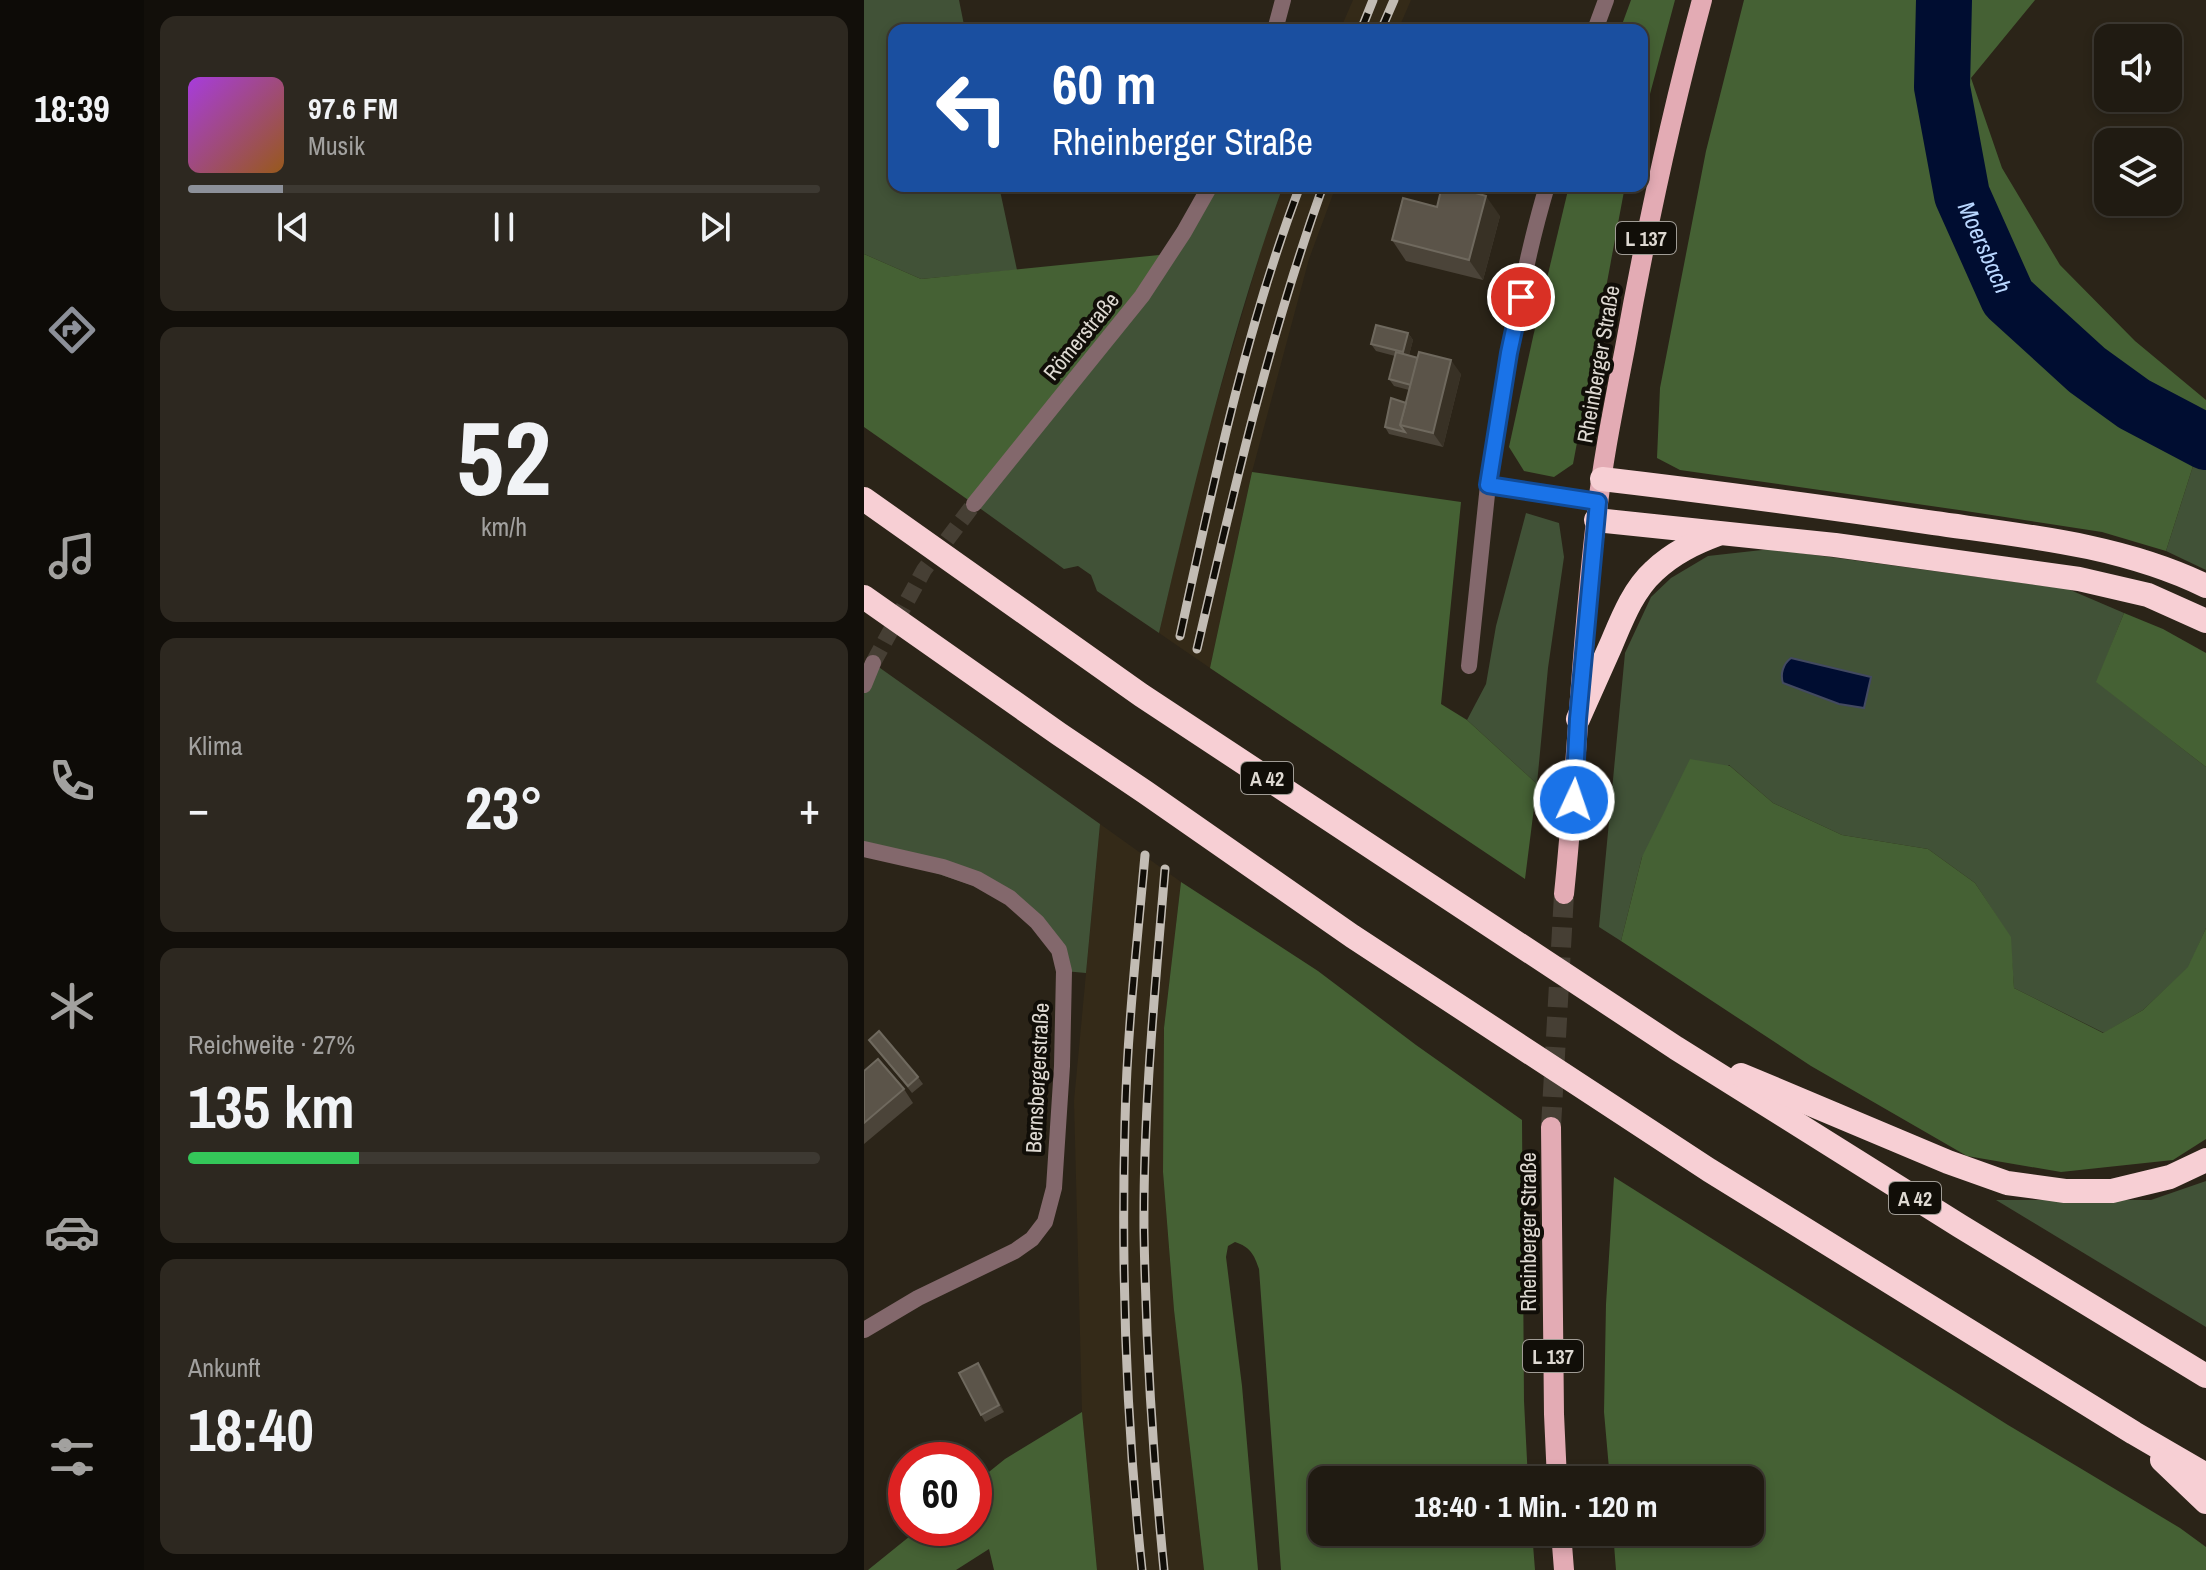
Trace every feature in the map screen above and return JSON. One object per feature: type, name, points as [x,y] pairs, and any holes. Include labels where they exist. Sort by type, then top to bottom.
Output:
[{"type":"highway","name":"A 42","points":[[864,499],[1141,695],[1676,1048],[2206,1376]]},
{"type":"highway","points":[[1599,500],[1721,533],[1835,545],[2079,579],[2148,595],[2206,621]]},
{"type":"highway","points":[[1599,500],[1843,509],[2052,540],[2175,571],[2206,586]]},
{"type":"highway","points":[[1578,719],[1640,586],[1669,558],[1689,545],[1721,533]]},
{"type":"highway","points":[[864,597],[1365,945],[1709,1170],[2206,1475]]},
{"type":"highway","points":[[1676,1048],[1948,1162],[2007,1183],[2065,1191],[2112,1191],[2170,1177],[2206,1160]]},
{"type":"highway","points":[[2134,1433],[2206,1502]]},
{"type":"main road","name":"Rheinberger Straße","points":[[1564,894],[1599,500],[1637,278],[1702,0]]},
{"type":"main road","name":"Rheinberger Straße","points":[[1551,1127],[1556,1466]]},
{"type":"main road","points":[[1562,1546],[1564,1570]]},
{"type":"street","points":[[1277,24],[1283,0]]},
{"type":"street","points":[[1597,24],[1606,0]]},
{"type":"street","name":"Römerstraße","points":[[974,504],[1142,296],[1207,192]]},
{"type":"street","points":[[1469,666],[1488,485],[1509,353],[1545,192]]},
{"type":"street","points":[[1488,485],[1599,500]]},
{"type":"street","points":[[864,685],[873,663]]},
{"type":"street","name":"Bernsbergerstraße","points":[[864,849],[943,867],[977,879],[1010,898],[1037,922],[1059,950],[1064,971],[1054,1188],[1045,1222],[1032,1239],[1015,1251],[918,1298],[864,1330]]},
{"type":"shaded area","points":[[1353,0],[1411,0],[1401,24],[1343,24]]},
{"type":"shaded area","points":[[1281,192],[1334,192],[1309,259],[1252,472],[1210,668],[1159,633],[1198,464]]},
{"type":"shaded area","points":[[1100,824],[1181,882],[1164,1028],[1163,1172],[1174,1310],[1204,1570],[1097,1570],[1082,1412],[1074,1101]]},
{"type":"green space","points":[[864,0],[959,0],[964,24],[888,24],[888,192],[1000,192],[1017,270],[921,279],[864,254]]},
{"type":"green space","points":[[1631,0],[1675,0],[1648,101],[1648,24],[1622,24]]},
{"type":"green space","points":[[1744,0],[2035,0],[1971,78],[2002,168],[2060,265],[2135,341],[2206,400],[2206,425],[2166,551],[2102,532],[1680,470],[1657,458],[1660,388],[1706,151]]},
{"type":"green space","points":[[1206,192],[1281,192],[1230,352],[1159,633],[1097,591],[1091,575],[1078,566],[1064,569],[974,504],[1142,296]]},
{"type":"green space","points":[[1568,192],[1624,192],[1573,464],[1554,477],[1524,471],[1509,447]]},
{"type":"green space","points":[[864,254],[921,279],[1169,254],[974,504],[864,427]]},
{"type":"green space","points":[[2206,425],[2206,570],[2166,551]]},
{"type":"green space","points":[[1252,472],[1461,502],[1441,704],[1467,720],[1537,784],[1525,879],[1210,668]]},
{"type":"green space","points":[[1526,513],[1559,523],[1564,557],[1548,668],[1537,784],[1467,720],[1486,684],[1496,626]]},
{"type":"green space","points":[[1771,549],[2068,589],[2124,613],[2097,682],[2206,767],[2206,928],[2189,967],[2143,1010],[2104,1033],[2014,988],[2010,937],[1975,883],[1928,849],[1842,835],[1773,803],[1729,765],[1642,857],[1621,941],[1599,927],[1625,653],[1651,597],[1671,578],[1708,556]]},
{"type":"green space","points":[[2124,613],[2163,629],[2206,653],[2206,767],[2096,682]]},
{"type":"green space","points":[[873,663],[1100,824],[1086,973],[1064,971],[1059,950],[1010,898],[864,849],[864,685]]},
{"type":"green space","points":[[1690,759],[1730,766],[1773,803],[1842,835],[1928,849],[1975,883],[2011,937],[2014,988],[2103,1033],[2143,1010],[2188,967],[2206,928],[2206,1139],[2173,1160],[2061,1172],[1967,1156],[1811,1066],[1621,941],[1642,857]]},
{"type":"green space","points":[[1181,882],[1318,971],[1522,1120],[1527,1466],[1308,1466],[1308,1546],[1533,1546],[1535,1570],[1281,1570],[1259,1269],[1251,1252],[1235,1242],[1228,1246],[1226,1257],[1242,1386],[1258,1570],[1204,1570],[1174,1310],[1163,1172],[1164,1028]]},
{"type":"green space","points":[[1614,1177],[2008,1425],[2180,1528],[2206,1547],[2206,1570],[1616,1570],[1614,1546],[1764,1546],[1764,1466],[1609,1466],[1604,1412],[1606,1304]]},
{"type":"green space","points":[[2206,1181],[2206,1327],[1996,1200],[2151,1200]]},
{"type":"green space","points":[[1082,1412],[1097,1570],[994,1570],[989,1549],[956,1570],[868,1570],[898,1546],[992,1546],[992,1469]]},
{"type":"water","points":[[1791,658],[1871,677],[1864,708],[1839,704],[1783,683],[1783,669]]},
{"type":"building","points":[[1441,192],[1472,192],[1486,196],[1469,260],[1392,240],[1403,198],[1437,207]]},
{"type":"building","points":[[1376,325],[1408,333],[1403,352],[1371,344]]},
{"type":"building","points":[[1396,352],[1418,358],[1411,385],[1389,379]]},
{"type":"building","points":[[1419,352],[1451,360],[1433,433],[1400,425]]},
{"type":"building","points":[[1391,398],[1406,403],[1400,425],[1405,432],[1385,427]]},
{"type":"building","points":[[879,1031],[918,1077],[908,1086],[869,1040]]},
{"type":"building","points":[[878,1059],[904,1089],[864,1123],[864,1071]]},
{"type":"building","points":[[978,1363],[999,1405],[981,1415],[959,1373]]},
{"type":"waterway","name":"Moersbach","points":[[1944,0],[1942,87],[1962,195],[2008,298],[2087,370],[2134,404],[2206,442]]},
{"type":"tunnel","points":[[873,663],[924,570],[974,504]]},
{"type":"tunnel","points":[[1551,1127],[1564,894]]},
{"type":"railway","points":[[1363,24],[1373,0]]},
{"type":"railway","points":[[1384,24],[1394,0]]},
{"type":"railway","points":[[1180,636],[1247,352],[1298,192]]},
{"type":"railway","points":[[1197,649],[1269,358],[1321,192]]},
{"type":"railway","points":[[1142,1570],[1129,1402],[1124,1290],[1124,1177],[1128,1054],[1145,855]]},
{"type":"railway","points":[[1164,1570],[1146,1317],[1144,1186],[1165,869]]},
{"type":"route","points":[[1521,297],[1488,485],[1598,502],[1578,719],[1574,800]]}]
